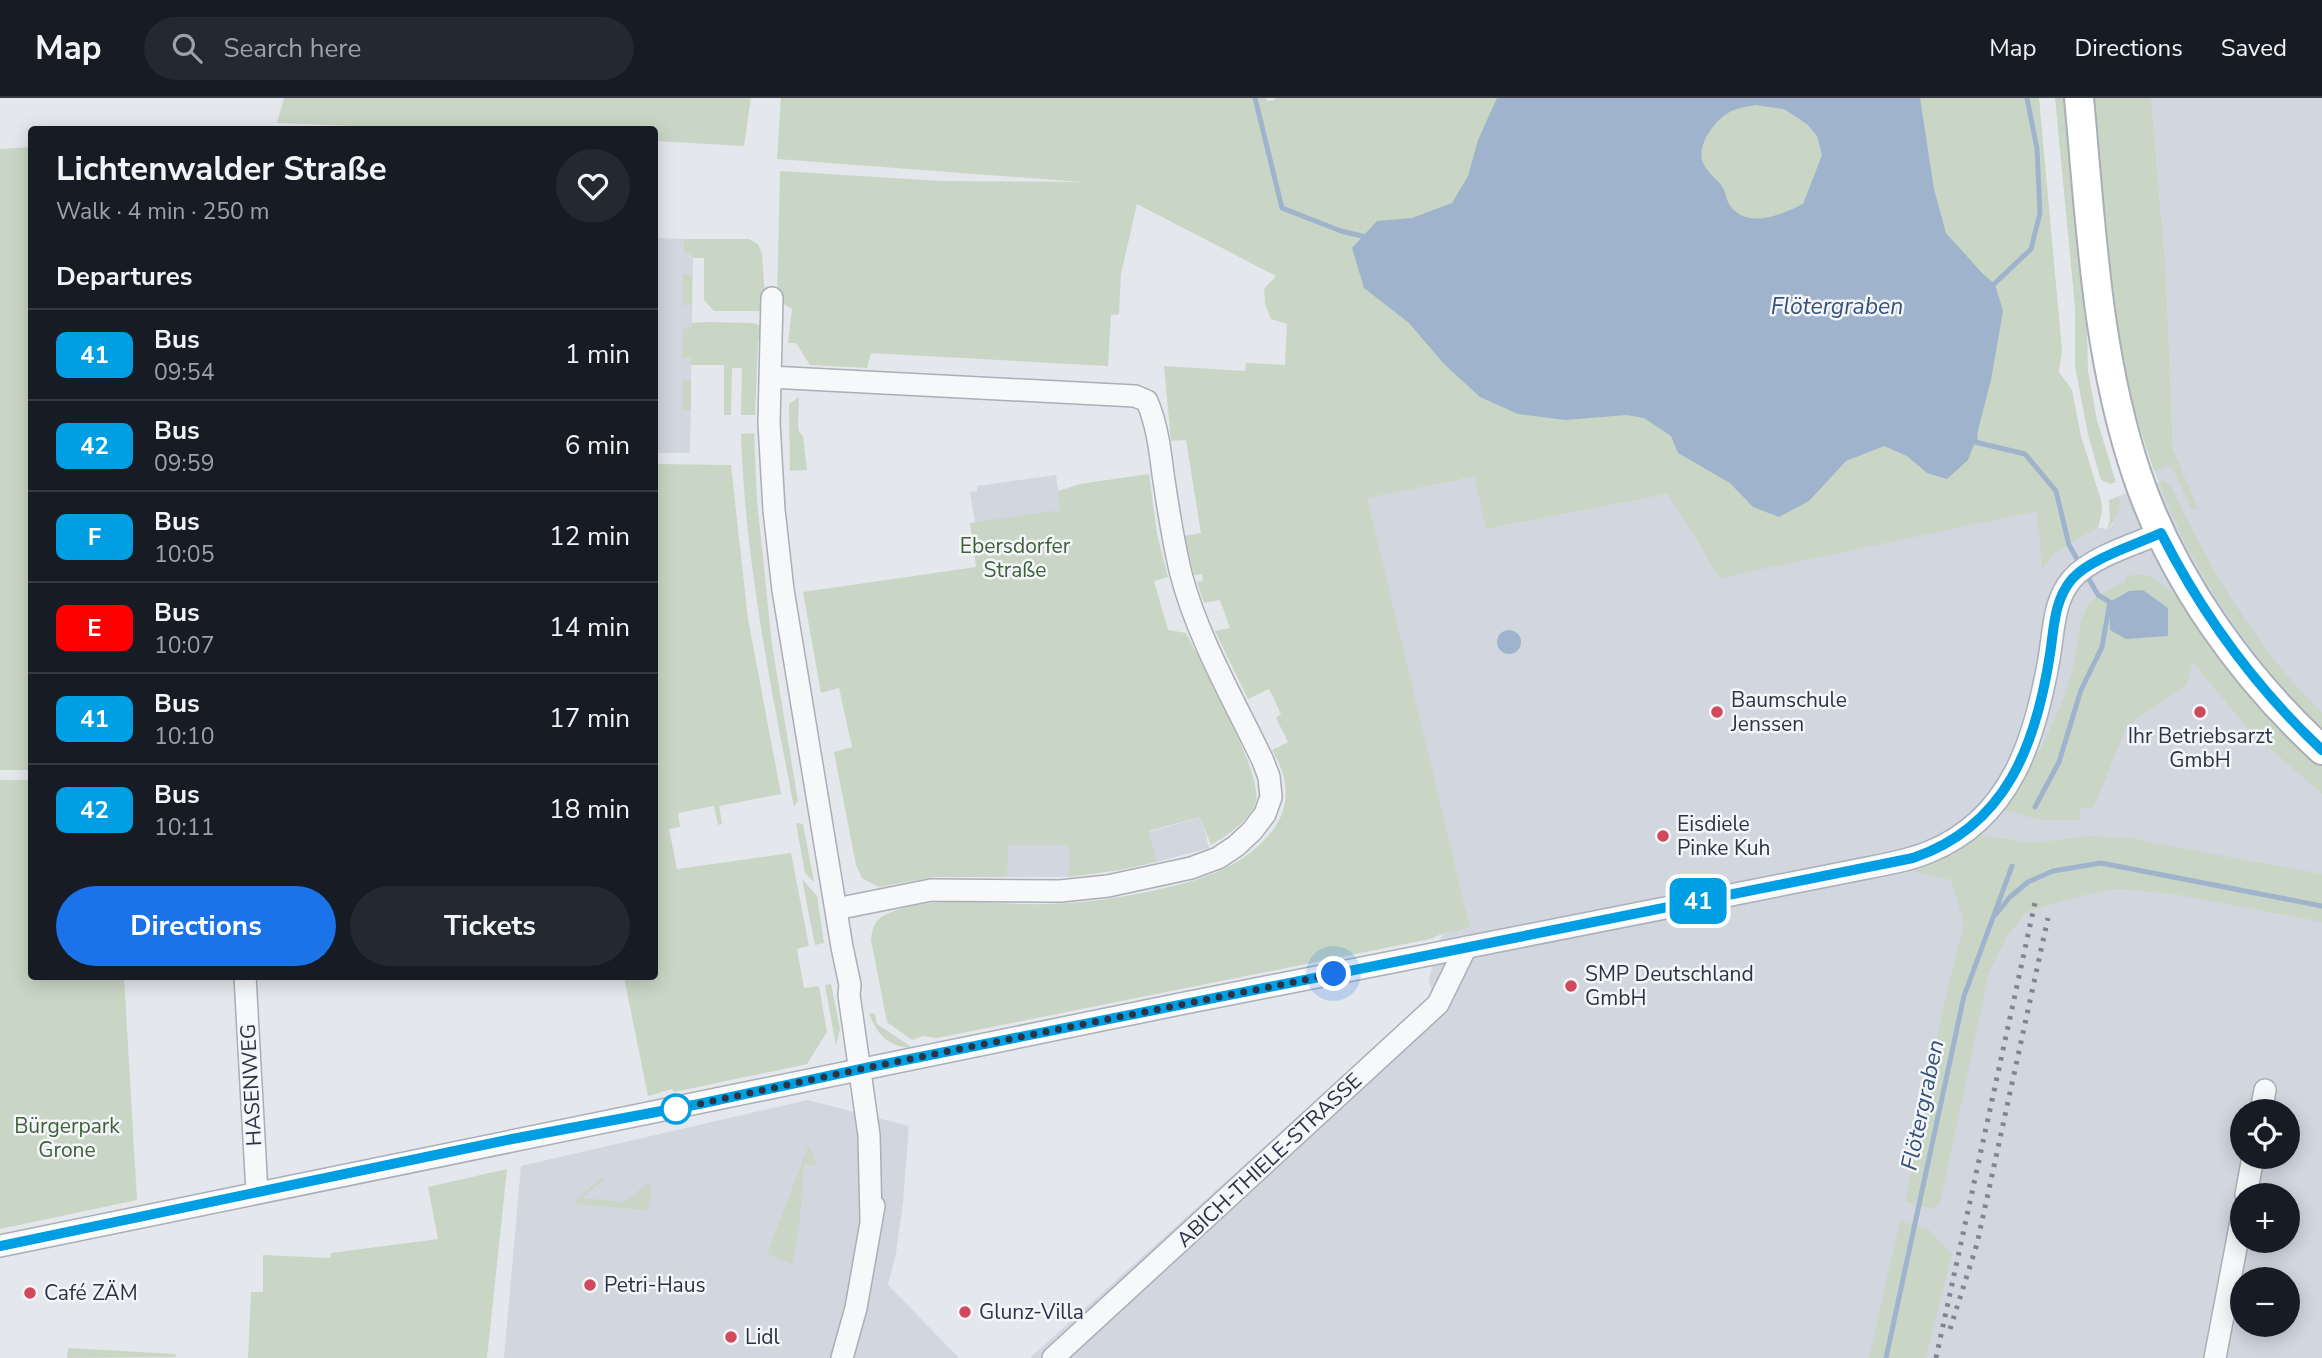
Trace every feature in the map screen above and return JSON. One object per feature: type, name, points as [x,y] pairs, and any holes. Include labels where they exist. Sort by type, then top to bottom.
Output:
[{"type":"main road","points":[[2079,98],[2097,291],[2121,421],[2136,472],[2161,533],[2186,582],[2239,659],[2322,750]]},
{"type":"street","points":[[772,298],[769,423],[774,510],[783,590],[836,909],[850,985],[856,993],[865,1068],[871,1220],[856,1308],[842,1358]]},
{"type":"street","points":[[770,377],[1135,396],[1147,401],[1158,435],[1171,529],[1182,576],[1202,633],[1269,777],[1271,797],[1265,814],[1252,831],[1218,858],[1191,868],[1108,886],[1060,891],[931,890],[836,909]]},
{"type":"street","points":[[0,1246],[512,1139],[699,1104],[865,1068],[1894,862],[1929,852],[1959,837],[1978,822],[2009,783],[2030,741],[2042,695],[2055,614],[2061,595],[2075,576],[2095,562],[2161,533]]},
{"type":"street","name":"ABICH-THIELE-STRASSE","points":[[1054,1358],[1438,1004],[1466,947]]},
{"type":"street","name":"HASENWEG","points":[[245,980],[257,1194]]},
{"type":"street","points":[[2215,1358],[2235,1253]]},
{"type":"shaded area","points":[[2151,98],[2322,98],[2322,1358],[1030,1358],[1428,999],[1431,989],[1429,978],[1442,934],[1470,928],[1366,498],[1476,477],[1486,529],[1668,494],[1916,536],[2037,511],[2043,569],[2055,553],[2098,528],[2108,529],[2119,511],[2119,496],[2159,482],[2154,471],[2173,450],[2166,273]]},
{"type":"shaded area","points":[[658,238],[684,239],[684,254],[693,254],[690,453],[658,453]]},
{"type":"shaded area","points":[[1056,475],[1061,510],[975,523],[970,492],[977,491],[977,486]]},
{"type":"shaded area","points":[[1201,817],[1209,848],[1157,862],[1149,832]]},
{"type":"shaded area","points":[[1007,845],[1069,845],[1069,877],[1007,877]]},
{"type":"shaded area","points":[[808,1100],[909,1126],[903,1202],[896,1253],[888,1285],[959,1358],[504,1358],[521,1166]]},
{"type":"green space","points":[[284,98],[751,98],[744,146],[658,141],[658,126],[356,126],[277,123]]},
{"type":"green space","points":[[781,98],[1265,98],[1268,101],[1275,98],[2039,98],[2062,350],[2059,372],[2072,390],[2081,436],[2101,500],[2102,512],[2098,528],[2055,553],[2042,570],[2037,511],[1720,578],[1668,494],[1486,529],[1475,477],[1367,498],[1470,928],[1430,939],[937,1038],[923,1036],[912,1040],[887,1022],[871,940],[875,924],[883,916],[902,908],[935,903],[1070,903],[1169,887],[1203,878],[1234,864],[1261,843],[1279,820],[1286,790],[1282,770],[1272,750],[1288,742],[1276,718],[1281,714],[1269,689],[1248,699],[1215,631],[1230,628],[1220,600],[1204,603],[1197,582],[1203,581],[1202,574],[1194,575],[1184,536],[1201,533],[1186,440],[1171,441],[1164,366],[1245,371],[1246,363],[1285,365],[1287,324],[1271,319],[1265,304],[1264,289],[1276,276],[1137,204],[1121,274],[1119,314],[1111,315],[1108,366],[871,353],[867,368],[810,365],[796,343],[788,343],[792,309],[777,300],[780,171],[941,181],[1082,182],[777,159]]},
{"type":"green space","points":[[2055,98],[2067,98],[2086,299],[2088,371],[2097,420],[2116,482],[2111,484],[2101,480],[2088,435],[2075,366],[2075,307]]},
{"type":"green space","points":[[2090,98],[2151,98],[2166,273],[2173,450],[2198,508],[2192,510],[2172,467],[2154,471],[2123,378],[2109,298]]},
{"type":"green space","points":[[28,147],[28,770],[0,770],[0,149]]},
{"type":"green space","points":[[684,239],[749,239],[758,244],[762,254],[766,311],[714,311],[704,300],[704,258],[693,258],[692,254],[684,254]]},
{"type":"green space","points":[[683,274],[692,274],[692,305],[683,305]]},
{"type":"green space","points":[[692,323],[752,323],[762,326],[758,343],[755,415],[741,415],[742,368],[732,368],[731,415],[724,415],[724,365],[691,365],[691,358],[682,358],[683,328],[691,328]]},
{"type":"green space","points":[[682,380],[691,380],[691,410],[682,410]]},
{"type":"green space","points":[[799,397],[798,425],[803,436],[807,470],[790,471],[789,404]]},
{"type":"green space","points":[[754,433],[757,500],[772,645],[798,801],[794,807],[753,575],[741,434]]},
{"type":"green space","points":[[658,464],[731,465],[748,619],[781,794],[719,806],[722,824],[718,825],[714,806],[678,813],[680,827],[669,829],[677,869],[791,853],[809,946],[797,949],[804,988],[819,986],[827,1032],[807,1064],[674,1092],[672,1089],[648,1096],[625,980],[658,980]]},
{"type":"green space","name":"Ebersdorfer Straße","points":[[1149,474],[1157,534],[1168,577],[1154,581],[1168,630],[1186,633],[1241,743],[1255,787],[1256,801],[1250,814],[1231,832],[1211,845],[1200,817],[1149,831],[1157,862],[1120,870],[1069,877],[1069,845],[1008,845],[1007,877],[934,877],[879,887],[862,878],[856,865],[834,752],[852,747],[839,688],[821,693],[803,592],[976,567],[970,523],[1060,510],[1058,491],[1080,484]]},
{"type":"green space","points":[[2163,481],[2171,486],[2202,548],[2236,606],[2276,662],[2322,713],[2322,732],[2272,676],[2208,584],[2173,517],[2159,482]]},
{"type":"green space","points":[[2119,496],[2118,514],[2107,529],[2110,520],[2109,500]]},
{"type":"green space","points":[[2138,574],[2151,576],[2176,595],[2224,666],[2263,711],[2322,764],[2322,794],[2247,728],[2193,662],[2186,685],[2127,726],[2094,807],[2080,809],[2080,820],[2040,820],[2005,810],[2043,744],[2064,698],[2073,669],[2081,621],[2088,605],[2098,595],[2126,581],[2125,577]]},
{"type":"green space","name":"Bürgerpark Grone","points":[[0,780],[28,780],[28,980],[124,980],[137,1200],[0,1229]]},
{"type":"green space","points":[[796,823],[803,824],[814,882],[805,873]]},
{"type":"green space","points":[[2089,836],[2127,838],[2322,874],[2322,922],[2173,894],[2118,889],[2075,897],[2025,913],[2006,938],[1989,972],[1940,1204],[1933,1209],[1905,1202],[1942,1014],[1964,923],[1951,880],[1913,871],[1959,852],[1975,837],[2034,843]]},
{"type":"green space","points":[[802,879],[817,896],[824,943],[815,945]]},
{"type":"green space","points":[[831,984],[840,1029],[836,1046],[825,985]]},
{"type":"green space","points":[[869,1013],[875,1014],[877,1024],[913,1048],[897,1045],[885,1038],[876,1028]]},
{"type":"green space","points":[[808,1147],[816,1165],[804,1164],[800,1218],[792,1264],[767,1254]]},
{"type":"green space","points":[[507,1169],[487,1358],[248,1358],[251,1292],[263,1292],[263,1255],[330,1258],[331,1253],[438,1239],[428,1187]]},
{"type":"green space","points":[[604,1179],[582,1198],[624,1202],[648,1183],[651,1186],[649,1207],[645,1210],[575,1204],[575,1201]]},
{"type":"green space","points":[[1900,1221],[1928,1229],[1952,1254],[1926,1358],[1869,1358]]},
{"type":"green space","points":[[68,1348],[175,1354],[176,1357],[67,1358]]},
{"type":"water","points":[[1497,98],[1920,98],[1934,189],[1946,233],[1995,284],[2003,311],[1991,380],[1968,460],[1947,479],[1927,473],[1907,456],[1884,446],[1846,461],[1809,501],[1779,517],[1753,507],[1730,483],[1678,453],[1671,436],[1644,418],[1627,415],[1565,420],[1518,414],[1480,397],[1444,364],[1409,323],[1364,288],[1352,248],[1377,221],[1412,218],[1452,203],[1468,176],[1478,140]],"holes":[[[1755,105],[1784,109],[1808,125],[1817,136],[1822,155],[1803,204],[1774,216],[1745,217],[1729,204],[1723,188],[1705,167],[1701,156],[1704,142],[1717,122],[1734,110]]]},
{"type":"water","points":[[2143,590],[2168,608],[2168,636],[2126,639],[2110,630],[2110,602],[2129,591]]},
{"type":"water","points":[[1509,630],[1517,634],[1521,642],[1517,650],[1509,654],[1501,650],[1497,642],[1501,634]]},
{"type":"waterway","name":"Flötergraben","points":[[1255,98],[1282,208],[1341,231],[1370,238]]},
{"type":"waterway","points":[[1992,286],[2031,249],[2040,213],[2037,149],[2027,98]]},
{"type":"waterway","name":"Flötergraben","points":[[1975,436],[1975,442],[2025,454],[2056,491],[2069,545],[2080,564]]},
{"type":"waterway","name":"Flötergraben","points":[[2035,807],[2059,762],[2081,690],[2102,647],[2110,602],[2098,595],[2085,572]]},
{"type":"waterway","points":[[1996,914],[2010,897],[2028,882],[2053,871],[2101,863],[2322,906]]},
{"type":"waterway","name":"Flötergraben","points":[[1886,1358],[1964,996],[2012,866]]},
{"type":"railway","points":[[1936,1358],[2036,898]]},
{"type":"railway","points":[[1950,1329],[1977,1244],[2048,918]]},
{"type":"bus line","name":"41","points":[[0,1246],[512,1139],[699,1104],[1175,1005],[1913,858],[1959,837],[1978,822],[2009,783],[2030,741],[2050,655],[2055,614],[2068,583],[2095,562],[2161,533],[2186,582],[2239,659],[2322,750]]},
{"type":"place","name":"Baumschule Jenssen","points":[[1717,712]]},
{"type":"place","name":"Ihr Betriebsarzt GmbH","points":[[2200,712]]},
{"type":"place","name":"Eisdiele Pinke Kuh","points":[[1663,836]]},
{"type":"place","name":"SMP Deutschland GmbH","points":[[1571,986]]},
{"type":"place","name":"Petri-Haus","points":[[590,1285]]},
{"type":"place","name":"Café ZÄM","points":[[30,1293]]},
{"type":"place","name":"Glunz-Villa","points":[[965,1312]]},
{"type":"place","name":"Lidl","points":[[731,1337]]},
{"type":"route","points":[[676,1109],[870,1067],[1334,974]]}]
